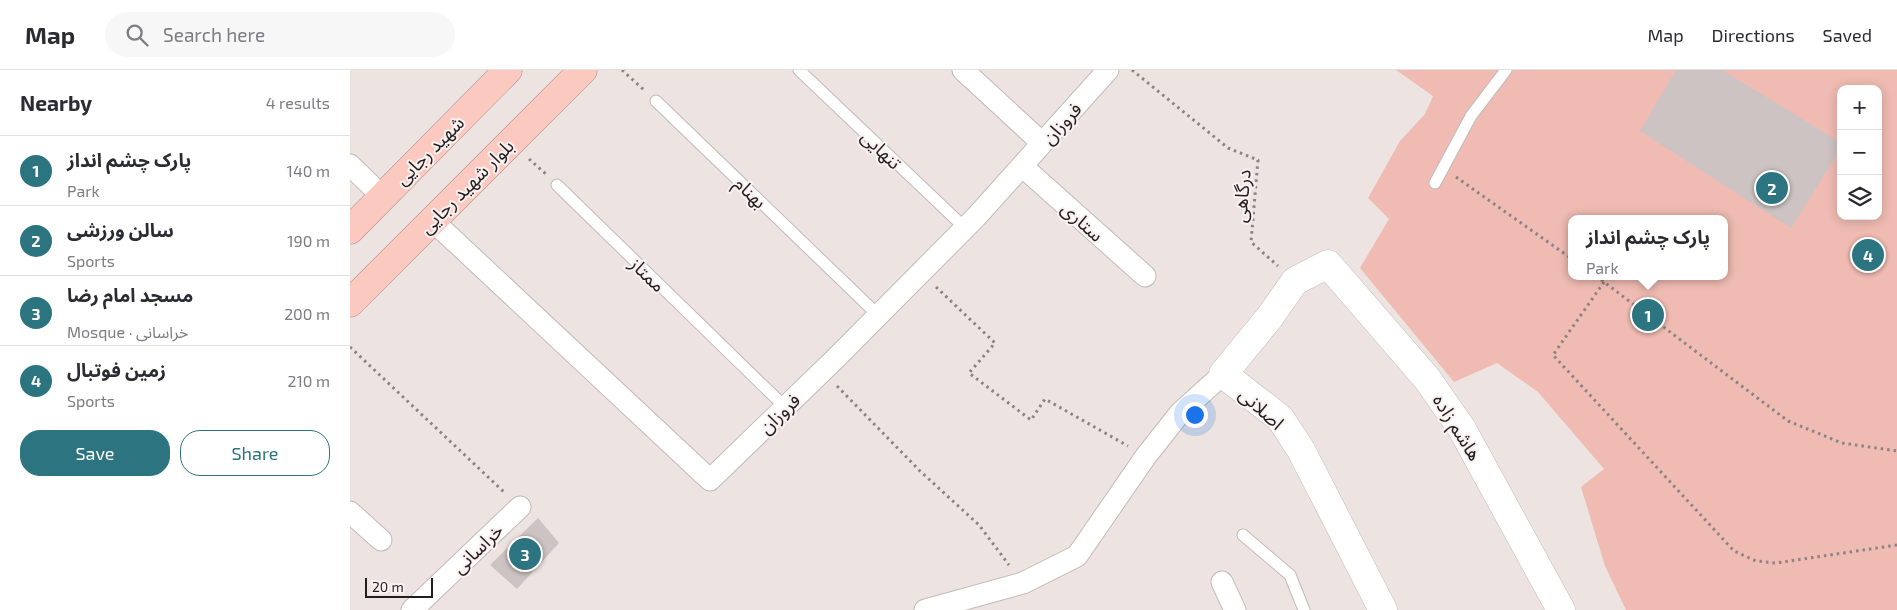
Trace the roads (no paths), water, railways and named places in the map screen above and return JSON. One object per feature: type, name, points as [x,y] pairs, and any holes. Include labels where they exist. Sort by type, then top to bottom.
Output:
[{"type":"highway","name":"شهید رجایی","points":[[350,230],[508,70]]},
{"type":"highway","name":"بلوار شهید رجایی","points":[[350,303],[582,70]]},
{"type":"street","points":[[963,70],[1042,143]]},
{"type":"street","name":"فروزان","points":[[432,220],[710,480],[879,316],[965,228],[1108,70]]},
{"type":"street","points":[[350,165],[383,196]]},
{"type":"street","name":"ستاری","points":[[1022,166],[1145,276]]},
{"type":"street","name":"اصلانی","points":[[1328,264],[1295,281],[1269,318],[1223,374],[1280,418],[1301,450],[1381,609]]},
{"type":"street","name":"هاشم زاده","points":[[1328,264],[1428,380],[1462,429],[1561,610]]},
{"type":"street","points":[[925,610],[1023,583],[1077,556],[1146,456],[1180,413],[1223,374]]},
{"type":"street","name":"خراسانی","points":[[412,610],[520,507]]},
{"type":"street","points":[[350,512],[380,540]]},
{"type":"street","points":[[1222,582],[1235,610]]},
{"type":"lane","name":"تنهایی","points":[[799,70],[965,228]]},
{"type":"lane","points":[[1435,183],[1471,116],[1506,70]]},
{"type":"lane","name":"بهنام","points":[[656,101],[879,316]]},
{"type":"lane","name":"ممتاز","points":[[557,184],[785,407]]},
{"type":"lane","points":[[1243,535],[1290,575],[1304,610]]},
{"type":"place","name":"سالن ورزشی","points":[[1772,188]]},
{"type":"place","name":"زمین فوتبال","points":[[1868,255]]},
{"type":"place","name":"پارک چشم انداز","points":[[1648,315]]},
{"type":"place","name":"مسجد امام رضا","points":[[525,554]]}]
